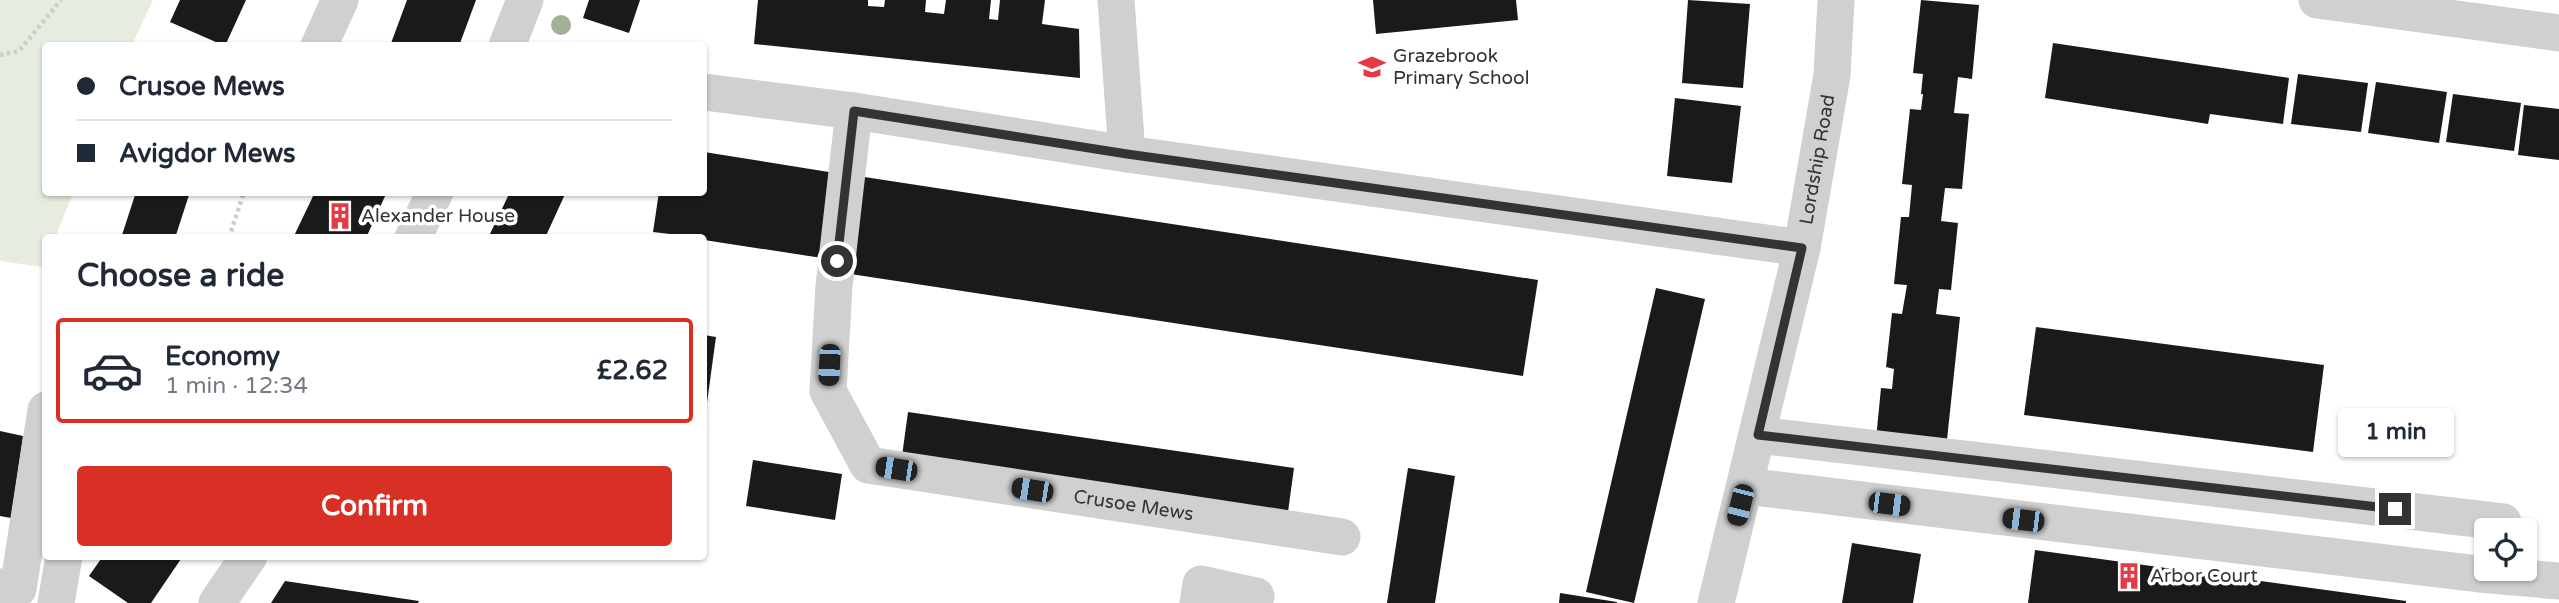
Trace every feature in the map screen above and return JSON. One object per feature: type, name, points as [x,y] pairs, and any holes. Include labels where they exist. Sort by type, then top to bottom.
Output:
[{"type":"street","points":[[321,42],[340,0]]},
{"type":"street","points":[[509,42],[525,0]]},
{"type":"street","points":[[1116,0],[1127,154]]},
{"type":"street","name":"Lordship Road","points":[[1716,603],[1802,248],[1832,75],[1836,0]]},
{"type":"street","points":[[2317,0],[2559,33]]},
{"type":"street","points":[[707,92],[854,111],[1127,154],[1802,248]]},
{"type":"street","name":"Crusoe Mews","points":[[854,111],[834,286],[828,391],[868,464],[1342,537]]},
{"type":"street","points":[[414,234],[426,196]]},
{"type":"street","points":[[1758,435],[2474,519]]},
{"type":"street","points":[[0,587],[18,589],[42,436]]},
{"type":"street","points":[[1745,486],[2477,588],[2559,581]]},
{"type":"street","points":[[56,603],[63,560]]},
{"type":"street","points":[[216,603],[246,560]]},
{"type":"street","points":[[1198,603],[1201,584],[1256,596]]},
{"type":"path","points":[[0,55],[19,51],[61,0]]},
{"type":"path","points":[[230,234],[243,196]]},
{"type":"shaded area","points":[[0,0],[153,0],[133,42],[42,42],[42,196],[72,196],[57,234],[42,234],[42,267],[0,261]]},
{"type":"building","points":[[180,0],[246,0],[227,42],[216,42],[170,22]]},
{"type":"building","points":[[407,0],[476,0],[460,42],[391,42]]},
{"type":"building","points":[[589,0],[640,0],[629,33],[583,18]]},
{"type":"building","points":[[758,0],[868,0],[868,6],[884,7],[885,0],[926,0],[925,12],[944,14],[946,0],[991,0],[989,19],[998,20],[1000,0],[1045,0],[1042,24],[1079,29],[1080,78],[754,44]]},
{"type":"building","points":[[1373,0],[1516,0],[1518,20],[1376,34]]},
{"type":"building","points":[[1688,0],[1750,4],[1743,88],[1682,83]]},
{"type":"building","points":[[1921,0],[1979,5],[1972,79],[1958,77],[1954,113],[1969,114],[1962,189],[1945,188],[1941,221],[1958,223],[1951,290],[1939,289],[1936,314],[1960,317],[1946,449],[1876,439],[1881,388],[1892,389],[1894,369],[1886,367],[1892,313],[1902,314],[1907,285],[1894,284],[1901,217],[1909,217],[1912,185],[1902,184],[1910,109],[1921,110],[1923,94],[1923,74],[1913,73]]},
{"type":"building","points":[[2053,43],[2289,78],[2283,124],[2210,114],[2208,124],[2045,98]]},
{"type":"building","points":[[2298,74],[2368,83],[2361,132],[2291,124]]},
{"type":"building","points":[[2376,82],[2447,92],[2439,143],[2368,133]]},
{"type":"building","points":[[2453,94],[2521,103],[2514,151],[2446,142]]},
{"type":"building","points":[[1675,98],[1741,106],[1732,183],[1667,176]]},
{"type":"building","points":[[2524,105],[2559,109],[2559,160],[2518,155]]},
{"type":"building","points":[[707,152],[835,173],[822,258],[707,240],[707,234],[653,232],[658,196],[707,196]]},
{"type":"building","points":[[858,176],[1538,280],[1523,376],[844,273]]},
{"type":"building","points":[[135,196],[189,196],[176,234],[122,234]]},
{"type":"building","name":"Alexander House","points":[[313,196],[385,196],[368,234],[295,234]]},
{"type":"building","points":[[508,196],[564,196],[547,234],[490,234]]},
{"type":"building","points":[[1656,288],[1705,299],[1634,603],[1586,592]]},
{"type":"building","points":[[2036,327],[2324,365],[2313,452],[2024,415]]},
{"type":"building","points":[[707,336],[716,337],[707,402]]},
{"type":"building","points":[[908,412],[1294,468],[1288,512],[902,456]]},
{"type":"building","points":[[0,431],[23,436],[11,518],[0,516]]},
{"type":"building","points":[[753,460],[842,474],[835,520],[746,506]]},
{"type":"building","points":[[1408,468],[1455,476],[1435,603],[1387,603]]},
{"type":"building","points":[[1852,543],[1921,554],[1913,603],[1842,603]]},
{"type":"building","name":"Arbor Court","points":[[2035,550],[2406,601],[2406,603],[2028,603]]},
{"type":"building","points":[[100,560],[180,560],[151,603],[128,603],[89,576]]},
{"type":"building","points":[[285,581],[419,601],[271,603]]},
{"type":"building","points":[[1560,593],[1617,602],[1617,603],[1559,603]]},
{"type":"place","name":"Grazebrook Primary School","points":[[1372,67]]},
{"type":"place","name":"Alexander House","points":[[340,216]]},
{"type":"place","name":"Arbor Court","points":[[2129,576]]},
{"type":"route","points":[[837,261],[854,111],[1127,154],[1802,248],[1758,435],[2395,509]]}]
